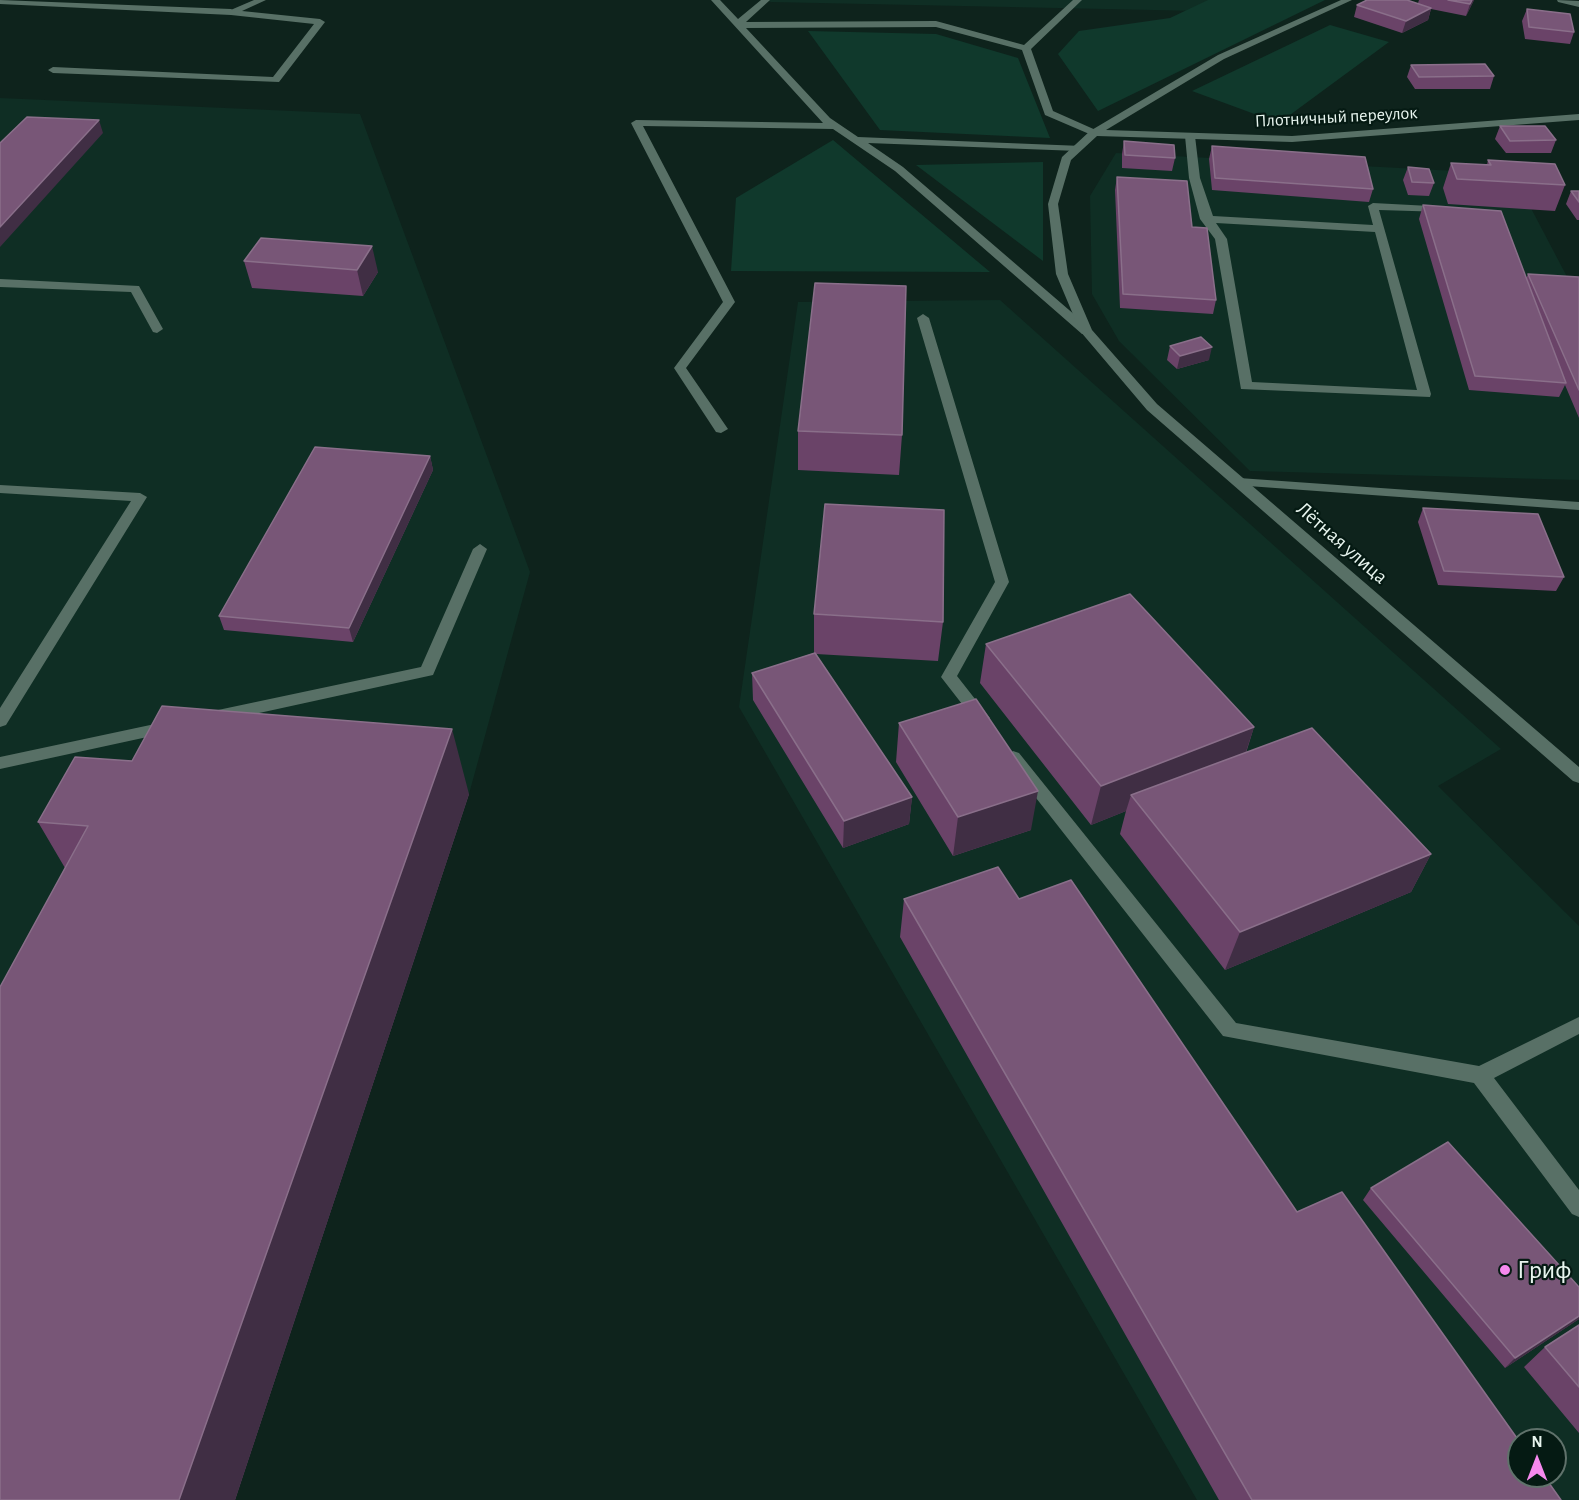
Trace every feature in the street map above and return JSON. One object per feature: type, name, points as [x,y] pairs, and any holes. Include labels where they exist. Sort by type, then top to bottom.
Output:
[{"type":"street","points":[[231,12],[262,0]]},
{"type":"street","points":[[715,0],[826,120],[899,169],[1086,331]]},
{"type":"street","points":[[737,25],[766,0]]},
{"type":"street","points":[[1026,48],[1078,0]]},
{"type":"street","points":[[1086,331],[1062,274],[1053,204],[1066,159],[1094,133],[1221,57],[1348,0]]},
{"type":"street","points":[[1560,0],[1579,4]]},
{"type":"street","points":[[0,2],[231,12],[320,22],[276,80],[53,70]]},
{"type":"street","points":[[737,25],[936,24],[1026,48]]},
{"type":"street","points":[[1026,48],[1049,113],[1094,133]]},
{"type":"street","name":"Плотничный переулок","points":[[1094,133],[1292,139],[1579,117]]},
{"type":"street","points":[[721,429],[680,368],[729,302],[636,123],[836,126]]},
{"type":"street","points":[[1190,136],[1192,177],[1206,219],[1221,239],[1246,386],[1425,394],[1373,206],[1462,210]]},
{"type":"street","points":[[856,140],[1078,148]]},
{"type":"street","points":[[1206,219],[1380,229]]},
{"type":"street","points":[[0,283],[135,289],[157,329]]},
{"type":"street","points":[[923,318],[1002,582],[949,677],[1230,1030],[1480,1075],[1579,1025]]},
{"type":"street","name":"Лётная улица","points":[[1086,331],[1152,407],[1579,777]]},
{"type":"street","points":[[1239,482],[1579,506]]},
{"type":"street","points":[[0,489],[140,497],[0,721]]},
{"type":"street","points":[[0,763],[427,671],[480,549]]},
{"type":"street","points":[[1480,1075],[1579,1207]]},
{"type":"shaded area","points":[[762,0],[1228,0],[1201,11]]},
{"type":"shaded area","points":[[1208,0],[1325,0],[1098,111],[1058,54],[1079,31],[1170,18]]},
{"type":"shaded area","points":[[1330,25],[1389,42],[1279,123],[1192,91]]},
{"type":"shaded area","points":[[808,31],[936,34],[1018,58],[1050,138],[880,130]]},
{"type":"shaded area","points":[[0,98],[360,114],[530,572],[469,794],[235,1500],[0,1500]]},
{"type":"shaded area","points":[[833,140],[990,272],[731,271],[736,198]]},
{"type":"shaded area","points":[[1116,153],[1513,174],[1574,290],[1579,290],[1579,480],[1250,471],[1119,341],[1092,294],[1090,196]]},
{"type":"shaded area","points":[[1043,162],[1043,261],[916,165]]},
{"type":"shaded area","points":[[1000,300],[1501,749],[1438,786],[1579,926],[1579,1500],[1197,1500],[739,707],[798,302]]},
{"type":"building","points":[[1367,0],[1407,0],[1431,8],[1406,21],[1357,5]]},
{"type":"building","points":[[1448,0],[1472,0],[1470,4]]},
{"type":"building","points":[[1527,9],[1570,14],[1574,32],[1529,27]]},
{"type":"building","points":[[1485,64],[1494,76],[1419,77],[1411,65]]},
{"type":"building","points":[[27,117],[99,120],[0,227],[0,143]]},
{"type":"building","points":[[1500,126],[1545,126],[1556,140],[1510,141]]},
{"type":"building","points":[[1124,141],[1174,145],[1175,158],[1125,155]]},
{"type":"building","points":[[1212,146],[1365,157],[1373,189],[1215,178]]},
{"type":"building","points":[[1488,160],[1555,164],[1565,185],[1457,179],[1451,163],[1491,165]]},
{"type":"building","points":[[1408,167],[1429,169],[1434,183],[1412,182]]},
{"type":"building","points":[[1117,177],[1187,181],[1192,227],[1207,228],[1216,300],[1123,294]]},
{"type":"building","points":[[1571,191],[1579,191],[1579,202]]},
{"type":"building","points":[[1423,205],[1501,211],[1566,383],[1475,376]]},
{"type":"building","points":[[261,238],[372,246],[357,270],[244,261]]},
{"type":"building","points":[[1528,274],[1579,277],[1579,390]]},
{"type":"building","points":[[815,283],[906,286],[902,435],[798,431]]},
{"type":"building","points":[[1201,337],[1212,347],[1180,356],[1170,346]]},
{"type":"building","points":[[315,447],[430,456],[349,628],[219,616]]},
{"type":"building","points":[[825,504],[944,510],[943,622],[814,614]]},
{"type":"building","points":[[1423,508],[1538,514],[1564,577],[1444,571]]},
{"type":"building","points":[[1130,594],[1254,727],[1101,786],[986,644]]},
{"type":"building","points":[[815,653],[912,797],[844,821],[752,673]]},
{"type":"building","points":[[976,699],[1038,791],[958,817],[899,723]]},
{"type":"building","points":[[162,706],[452,729],[179,1500],[0,1500],[0,987],[88,826],[38,822],[75,757],[132,761]]},
{"type":"building","points":[[1312,728],[1431,854],[1240,932],[1131,795]]},
{"type":"building","points":[[998,867],[1019,899],[1071,880],[1297,1212],[1342,1192],[1510,1428],[1507,1428],[1507,1488],[1552,1488],[1561,1500],[1252,1500],[904,899]]},
{"type":"building","points":[[1448,1142],[1579,1287],[1579,1316],[1515,1358],[1371,1188]]},
{"type":"building","points":[[1579,1325],[1579,1387],[1545,1347]]},
{"type":"place","name":"Гриф","points":[[1505,1270]]}]
